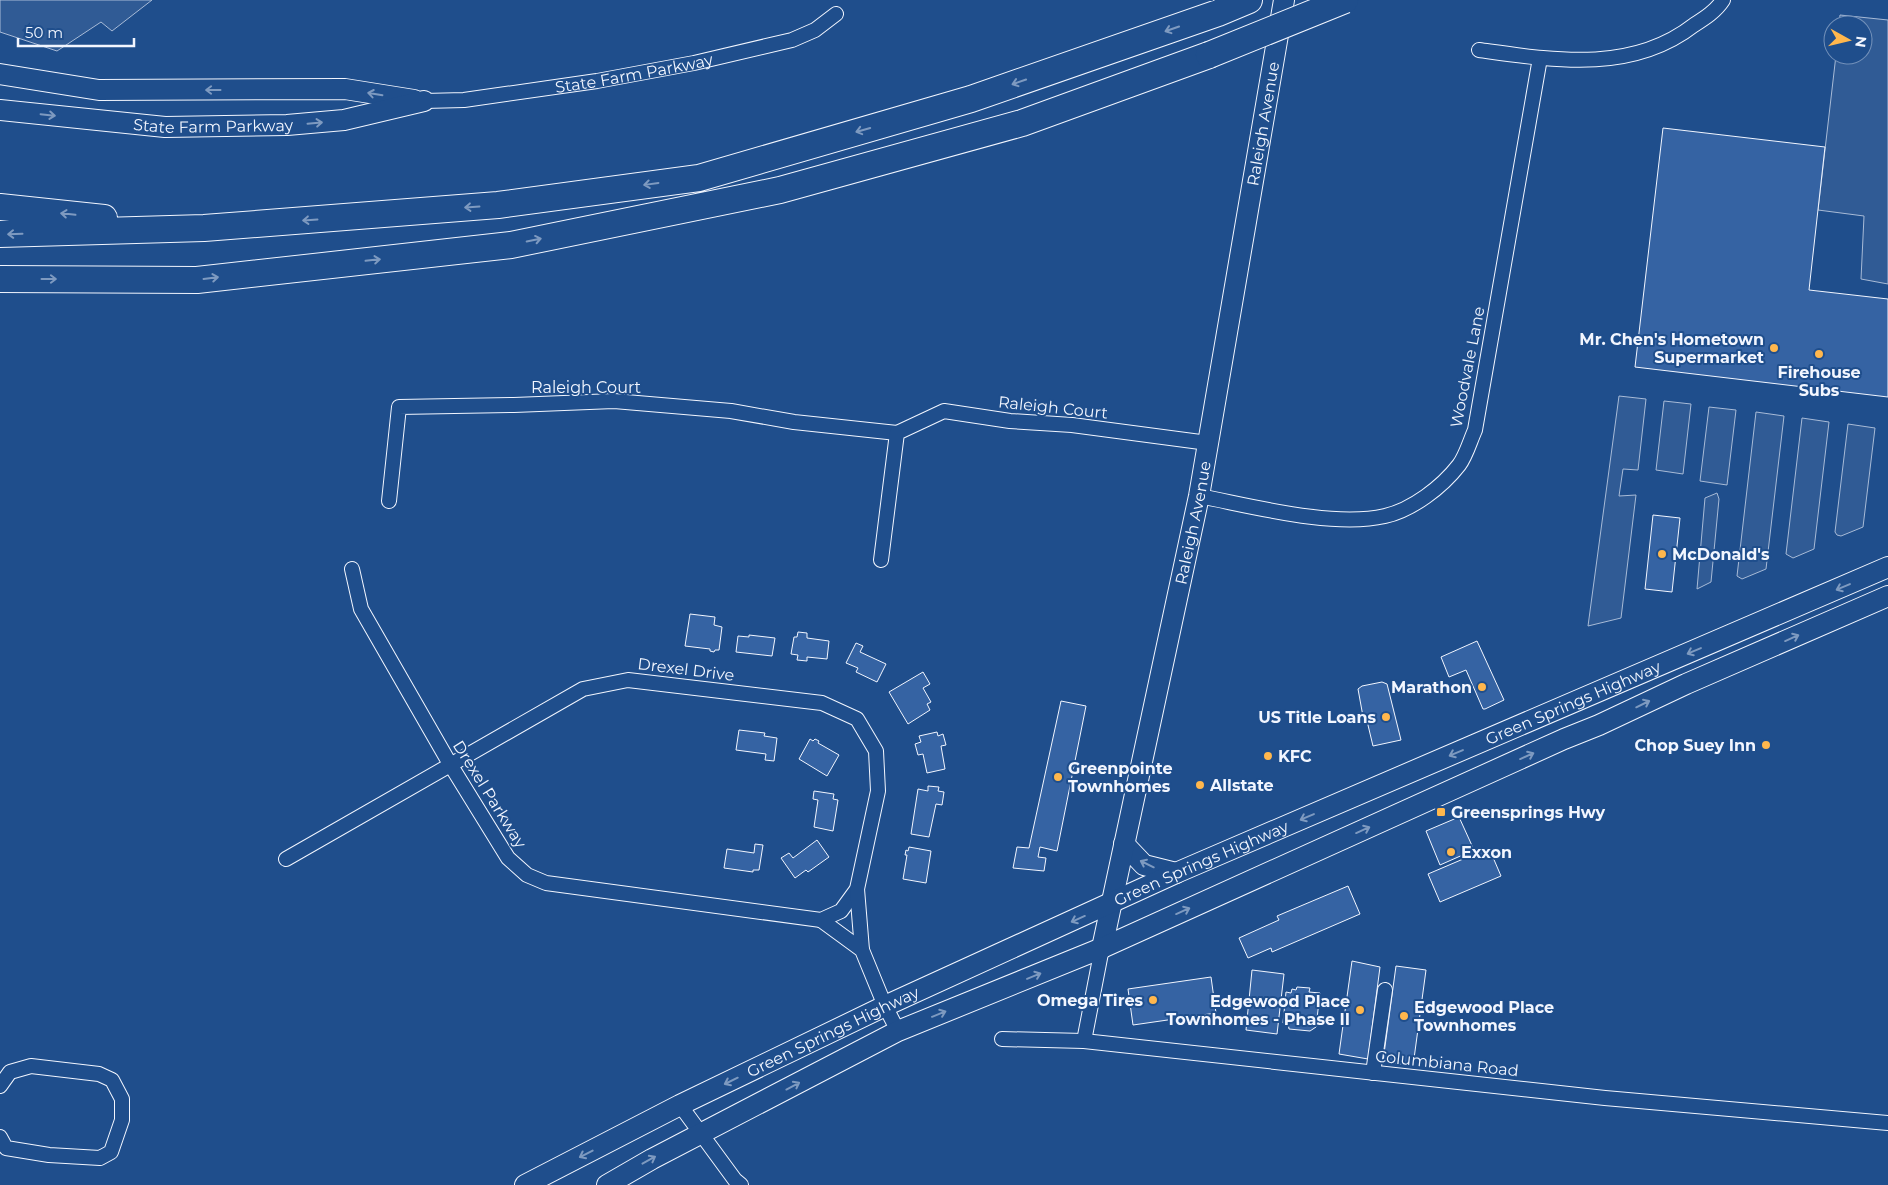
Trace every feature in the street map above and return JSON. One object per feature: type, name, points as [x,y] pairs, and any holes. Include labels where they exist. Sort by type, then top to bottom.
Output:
[{"type":"highway","points":[[0,234],[204,228],[498,205],[699,178],[971,99],[1249,0]]},
{"type":"highway","points":[[0,279],[197,280],[511,245],[789,187],[1022,123],[1209,54],[1345,0]]},
{"type":"highway","points":[[0,207],[204,228]]},
{"type":"main road","name":"Raleigh Avenue","points":[[1102,948],[1200,496],[1284,0]]},
{"type":"main road","name":"State Farm Parkway","points":[[0,74],[99,90],[345,89],[424,101]]},
{"type":"main road","name":"State Farm Parkway","points":[[0,110],[165,127],[287,125],[344,120],[424,101]]},
{"type":"main road","name":"Green Springs Highway","points":[[525,1185],[680,1105],[885,1006],[1112,904],[1176,873],[1888,568]]},
{"type":"main road","name":"Green Springs Highway","points":[[607,1185],[652,1159],[898,1031],[1102,948],[1564,739],[1599,725],[1677,688],[1888,596]]},
{"type":"main road","points":[[1124,844],[1144,865],[1176,873]]},
{"type":"street","points":[[1479,50],[1540,58],[1594,60],[1645,52],[1685,32],[1718,7],[1723,0]]},
{"type":"street","name":"State Farm Parkway","points":[[424,101],[474,99],[597,82],[694,64],[792,40],[815,30],[836,14]]},
{"type":"street","name":"Woodvale Lane","points":[[1200,496],[1301,515],[1355,520],[1386,516],[1421,501],[1460,464],[1475,430],[1540,58]]},
{"type":"street","name":"Raleigh Court","points":[[389,502],[399,407],[614,401],[730,411],[794,422],[897,432],[944,412],[1010,421],[1072,425],[1208,443]]},
{"type":"street","points":[[881,560],[897,432]]},
{"type":"street","name":"Drexel Parkway","points":[[352,569],[361,609],[450,764],[508,858],[527,875],[546,883],[821,920],[862,950]]},
{"type":"street","name":"Drexel Drive","points":[[286,859],[584,689],[628,680],[822,703],[857,719],[876,751],[878,791],[858,889],[862,950]]},
{"type":"street","name":"Drexel Drive","points":[[821,920],[841,911],[858,889]]},
{"type":"street","name":"Raleigh Avenue","points":[[1084,1041],[1102,948]]},
{"type":"street","points":[[862,950],[885,1006],[898,1031]]},
{"type":"street","points":[[1373,1073],[1385,990]]},
{"type":"street","name":"Columbiana Road","points":[[1002,1039],[1084,1041],[1605,1098],[1888,1124]]},
{"type":"street","points":[[0,1086],[10,1072],[30,1066],[100,1074],[112,1080],[122,1099],[122,1120],[111,1152],[100,1158],[49,1155],[6,1148],[0,1137]]},
{"type":"street","points":[[680,1105],[735,1180],[741,1185]]},
{"type":"shaded area","points":[[0,0],[152,0],[112,31],[101,22],[57,51],[0,32]]},
{"type":"shaded area","points":[[1873,18],[1888,20],[1888,284],[1861,279],[1864,216],[1818,210],[1835,65],[1873,65]]},
{"type":"shaded area","points":[[1619,396],[1646,399],[1638,470],[1623,469],[1619,496],[1636,495],[1621,618],[1588,626]]},
{"type":"shaded area","points":[[1664,401],[1691,404],[1683,474],[1656,470]]},
{"type":"shaded area","points":[[1709,407],[1736,410],[1727,485],[1700,481]]},
{"type":"shaded area","points":[[1756,412],[1784,416],[1766,569],[1742,579],[1737,576]]},
{"type":"shaded area","points":[[1802,418],[1829,422],[1814,549],[1793,558],[1786,554]]},
{"type":"shaded area","points":[[1848,424],[1875,428],[1863,527],[1841,536],[1835,532]]},
{"type":"shaded area","points":[[1717,493],[1719,499],[1711,582],[1697,589],[1705,498]]},
{"type":"building","points":[[1663,128],[1825,147],[1809,290],[1888,299],[1888,397],[1635,367]]},
{"type":"building","name":"McDonald's","points":[[1653,515],[1680,518],[1672,592],[1645,589]]},
{"type":"building","points":[[690,614],[715,617],[714,625],[722,627],[719,650],[714,652],[710,651],[710,649],[685,646]]},
{"type":"building","points":[[798,632],[807,633],[807,638],[829,641],[827,659],[807,657],[807,661],[797,660],[798,655],[791,654],[794,637],[797,637]]},
{"type":"building","points":[[749,635],[775,638],[772,656],[736,652],[738,636],[749,637]]},
{"type":"building","points":[[1477,641],[1504,700],[1485,709],[1483,709],[1466,670],[1449,677],[1441,657]]},
{"type":"building","points":[[856,643],[863,646],[860,652],[886,664],[877,682],[856,672],[858,668],[846,663]]},
{"type":"building","points":[[923,672],[930,684],[923,688],[931,702],[927,704],[930,710],[908,724],[889,692]]},
{"type":"building","points":[[1382,682],[1387,684],[1401,740],[1373,746],[1367,721],[1364,722],[1358,689],[1362,686]]},
{"type":"building","name":"Greenpointe Townhomes","points":[[1061,701],[1086,706],[1057,851],[1040,847],[1038,857],[1046,858],[1044,871],[1013,868],[1017,847],[1029,848]]},
{"type":"building","points":[[739,730],[765,733],[764,736],[777,738],[774,761],[765,760],[766,754],[736,750]]},
{"type":"building","points":[[937,732],[938,736],[943,734],[946,745],[941,746],[945,769],[927,773],[923,754],[918,755],[915,744],[921,742],[919,736]]},
{"type":"building","points":[[810,739],[819,741],[818,743],[839,755],[827,776],[799,759]]},
{"type":"building","points":[[928,786],[939,787],[938,791],[944,792],[942,805],[936,804],[929,837],[911,834],[918,789],[928,791]]},
{"type":"building","points":[[814,791],[834,794],[833,799],[838,800],[833,831],[814,827],[818,800],[813,799]]},
{"type":"building","points":[[1459,817],[1474,850],[1440,865],[1426,831]]},
{"type":"building","points":[[817,840],[829,857],[808,872],[806,870],[795,878],[781,858],[789,853],[793,858]]},
{"type":"building","points":[[755,844],[763,845],[759,870],[753,870],[753,872],[724,868],[727,849],[754,853]]},
{"type":"building","points":[[909,847],[931,851],[926,883],[903,879],[907,855],[905,855]]},
{"type":"building","points":[[1489,848],[1501,876],[1440,902],[1428,874]]},
{"type":"building","points":[[1348,886],[1360,914],[1272,952],[1271,948],[1248,958],[1239,938],[1279,920],[1277,916]]},
{"type":"building","name":"Edgewood Place Townhomes - Phase II","points":[[1352,961],[1380,967],[1368,1059],[1339,1054]]},
{"type":"building","name":"Edgewood Place Townhomes","points":[[1396,966],[1426,970],[1413,1066],[1383,1061]]},
{"type":"building","points":[[1252,970],[1284,974],[1277,1034],[1246,1030]]},
{"type":"building","points":[[1211,977],[1216,1013],[1133,1025],[1128,989]]},
{"type":"building","points":[[1297,987],[1310,988],[1309,992],[1320,993],[1316,1027],[1310,1031],[1289,1029],[1288,1023],[1283,1023],[1286,992],[1291,993],[1292,989],[1296,990]]},
{"type":"place","name":"Mr. Chen's Hometown Supermarket","points":[[1774,348]]},
{"type":"place","name":"Firehouse Subs","points":[[1819,354]]},
{"type":"place","name":"McDonald's","points":[[1662,554]]},
{"type":"place","name":"Marathon","points":[[1482,687]]},
{"type":"place","name":"US Title Loans","points":[[1386,717]]},
{"type":"place","name":"Chop Suey Inn","points":[[1766,745]]},
{"type":"place","name":"KFC","points":[[1268,756]]},
{"type":"place","name":"Greenpointe Townhomes","points":[[1058,777]]},
{"type":"place","name":"Allstate","points":[[1200,785]]},
{"type":"place","name":"Greensprings Hwy","points":[[1441,812]]},
{"type":"place","name":"Exxon","points":[[1451,852]]},
{"type":"place","name":"Omega Tires","points":[[1153,1000]]},
{"type":"place","name":"Edgewood Place Townhomes - Phase II","points":[[1360,1010]]},
{"type":"place","name":"Edgewood Place Townhomes","points":[[1404,1016]]}]
